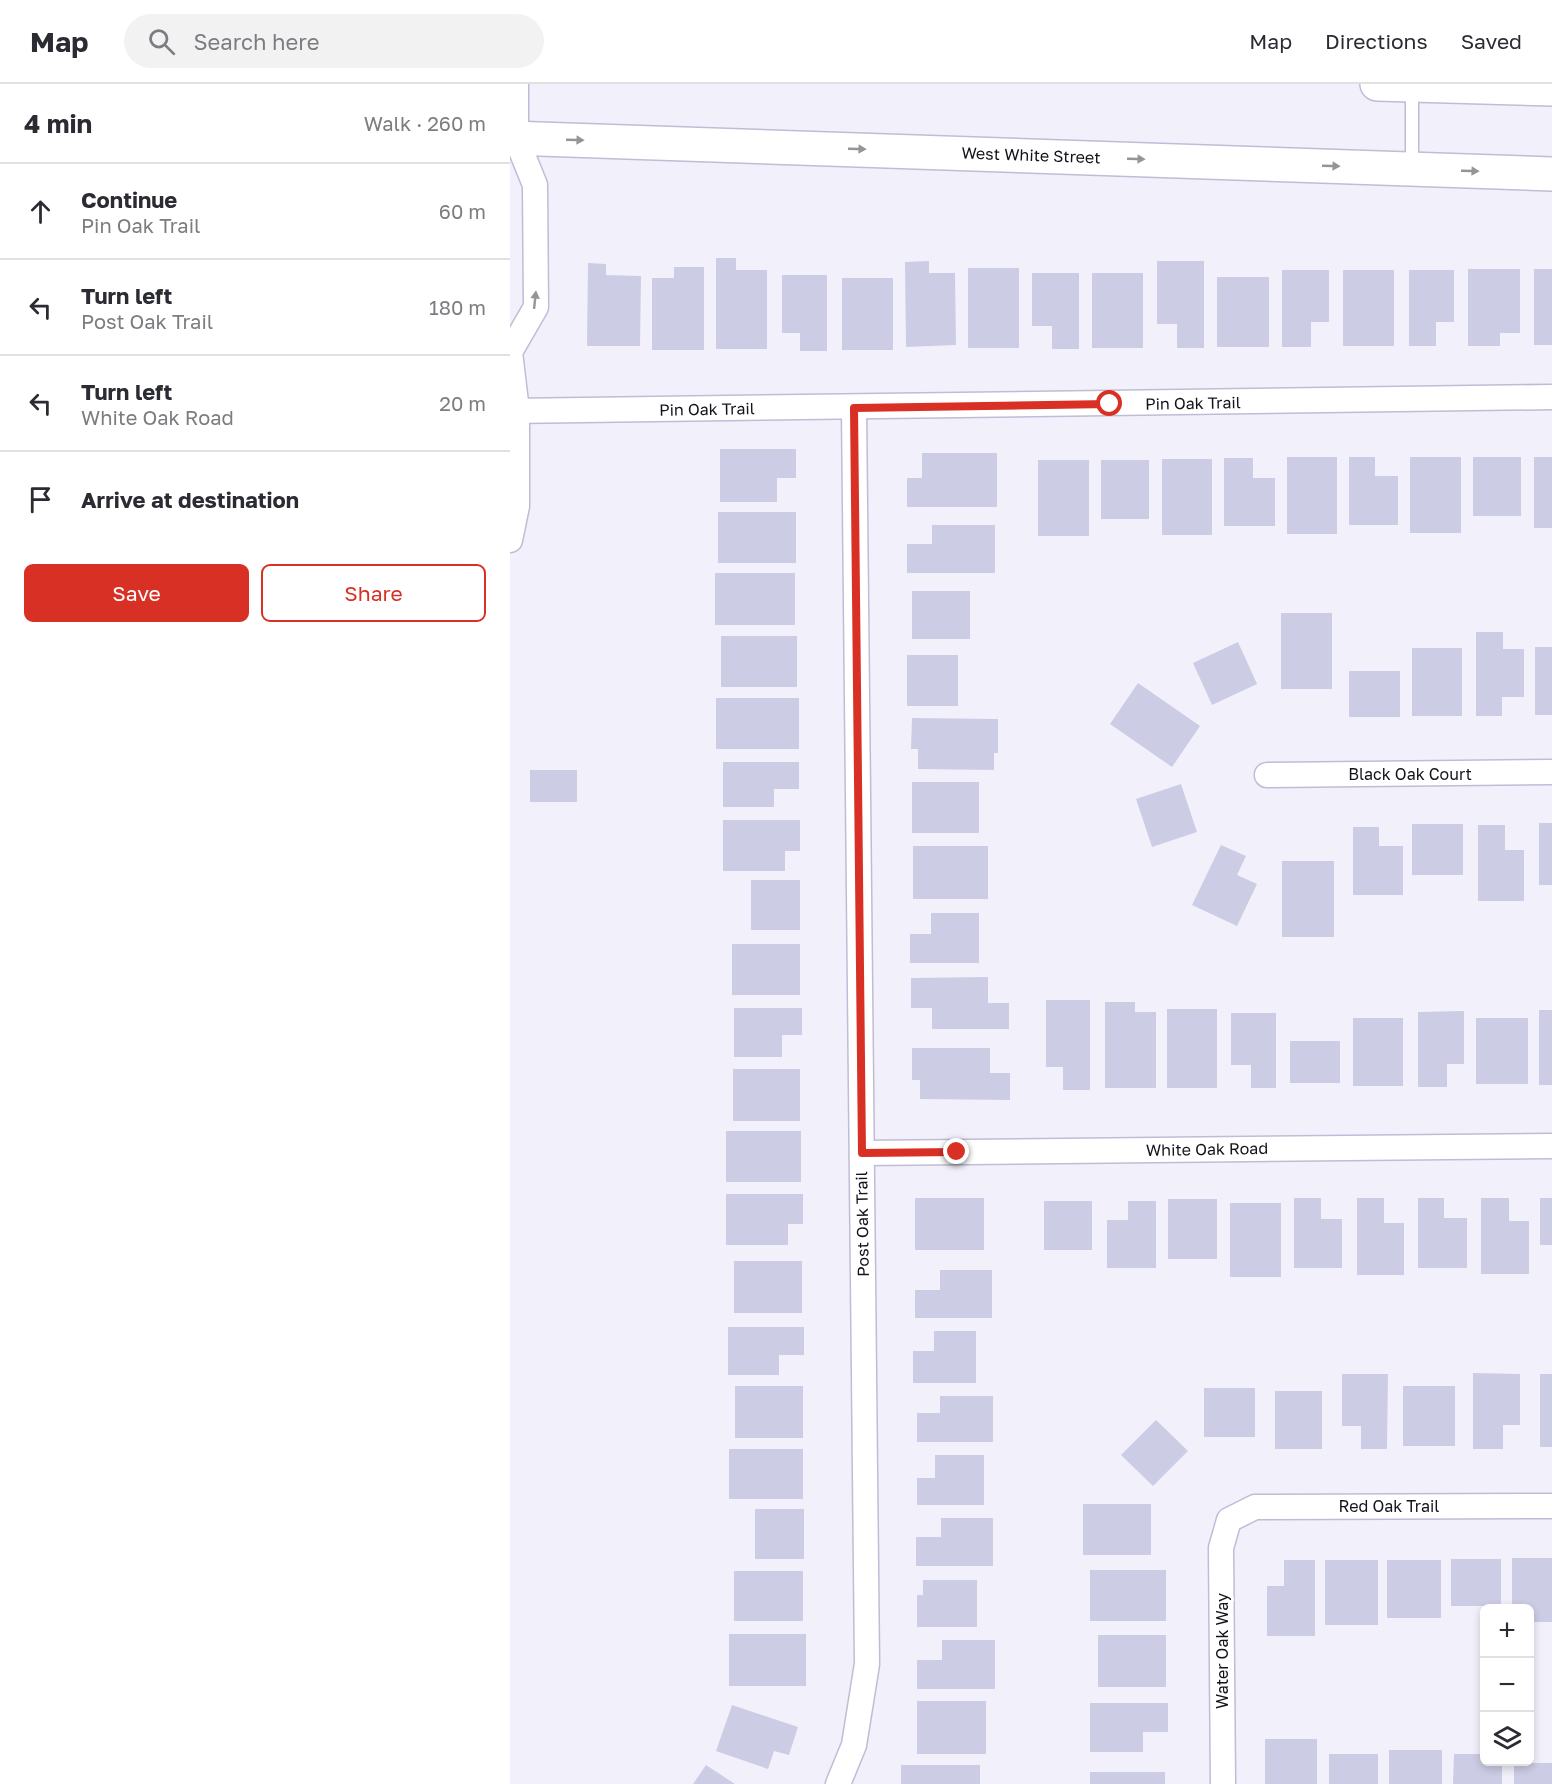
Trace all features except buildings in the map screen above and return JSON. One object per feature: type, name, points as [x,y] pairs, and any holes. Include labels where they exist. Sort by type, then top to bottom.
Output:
[{"type":"main road","points":[[1377,84],[1552,89]]},
{"type":"main road","name":"West White Street","points":[[512,142],[1552,174]]},
{"type":"street","points":[[510,540],[517,506],[510,352],[536,307],[535,185],[512,142],[516,84]]},
{"type":"street","name":"Pin Oak Trail","points":[[514,411],[1552,397]]},
{"type":"street","name":"Post Oak Trail","points":[[838,1784],[854,1745],[867,1664],[854,408]]},
{"type":"street","name":"Black Oak Court","points":[[1267,775],[1552,772]]},
{"type":"street","name":"White Oak Road","points":[[862,1153],[1552,1146]]},
{"type":"street","name":"Red Oak Trail","points":[[1229,1520],[1255,1507],[1552,1506]]},
{"type":"street","name":"Water Oak Way","points":[[1223,1784],[1221,1548],[1229,1520]]},
{"type":"lane","points":[[1412,85],[1412,169]]},
{"type":"route","points":[[957,1152],[862,1153],[854,408],[1110,404]]}]
